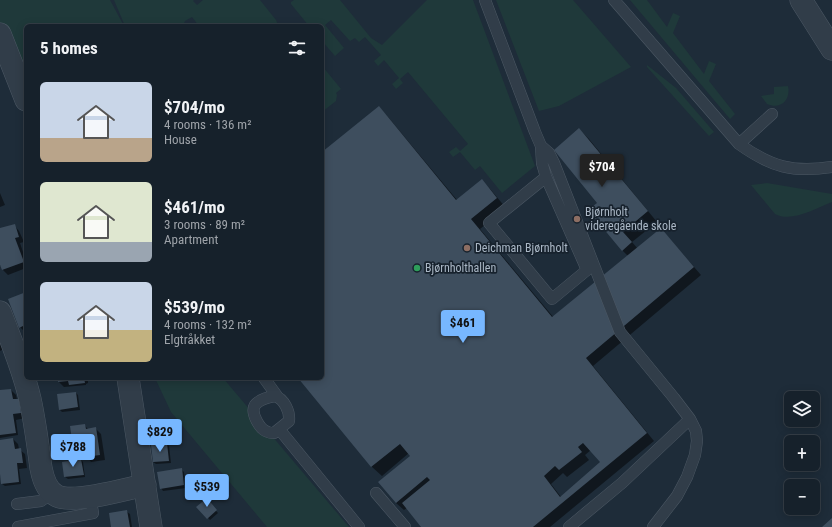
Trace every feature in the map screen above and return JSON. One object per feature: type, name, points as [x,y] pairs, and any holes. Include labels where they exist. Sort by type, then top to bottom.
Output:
[{"type":"street","points":[[801,0],[832,49]]},
{"type":"street","points":[[0,34],[24,95]]},
{"type":"street","points":[[0,312],[24,377]]},
{"type":"street","points":[[25,380],[34,414],[42,473],[45,482],[52,493],[68,498],[90,496],[145,485]]},
{"type":"street","points":[[128,380],[151,527]]},
{"type":"lane","points":[[485,0],[541,146],[542,163],[546,176],[586,270],[552,299],[489,223],[546,176]]},
{"type":"lane","points":[[614,0],[739,144],[764,160],[790,169],[809,170],[832,167]]},
{"type":"lane","points":[[739,144],[772,114]]},
{"type":"lane","points":[[541,146],[549,154],[554,163],[620,332],[674,398],[690,419],[696,431],[697,441],[695,455],[687,477],[677,496],[653,527]]},
{"type":"lane","points":[[265,380],[276,396],[280,398],[285,405],[289,419],[289,421],[274,433],[267,432],[259,425],[254,413],[255,405],[268,397],[276,396]]},
{"type":"lane","points":[[569,527],[622,484],[690,419]]},
{"type":"lane","points":[[279,430],[359,527]]},
{"type":"lane","points":[[17,504],[41,501],[52,493]]},
{"type":"lane","points":[[376,493],[405,527]]},
{"type":"lane","points":[[18,527],[93,514],[90,496]]},
{"type":"green space","points":[[0,0],[110,0],[123,24],[24,24],[24,94],[0,26]]},
{"type":"green space","points":[[114,0],[194,0],[193,1],[197,5],[203,0],[260,0],[278,24],[197,24],[192,17],[185,21],[184,24],[124,24]]},
{"type":"green space","points":[[294,0],[340,0],[371,38],[382,45],[427,0],[473,0],[535,166],[502,193],[480,166],[475,170],[460,152],[453,157],[449,152],[456,147],[460,151],[468,144],[408,72],[400,79],[403,83],[396,89],[392,84],[399,78],[384,60],[378,66],[374,61],[381,55],[365,37],[359,42],[355,38],[350,41],[331,20],[325,25],[344,48],[335,56],[324,43],[324,24],[307,24],[291,2]]},
{"type":"green space","points":[[496,0],[573,0],[631,67],[559,106],[539,111]]},
{"type":"green space","points":[[630,0],[647,0],[667,27],[673,13],[680,16],[673,33],[704,74],[709,61],[716,64],[709,81],[735,114],[730,119]]},
{"type":"green space","points":[[647,65],[676,88],[714,132],[709,136],[647,67]]},
{"type":"green space","points":[[324,68],[341,89],[336,93],[336,101],[324,110]]},
{"type":"green space","points":[[788,86],[788,96],[781,105],[772,106],[767,104],[761,96],[774,94],[774,87]]},
{"type":"green space","points":[[767,183],[832,194],[832,202],[796,216],[789,217],[775,214],[751,185]]},
{"type":"green space","points":[[156,380],[225,380],[349,527],[267,527],[171,412]]},
{"type":"building","points":[[379,106],[456,200],[482,179],[497,198],[471,219],[552,317],[661,228],[694,267],[586,358],[647,433],[533,527],[421,527],[402,503],[430,480],[427,477],[396,503],[378,482],[410,456],[400,444],[371,467],[300,380],[324,380],[324,150]],"holes":[[[583,443],[600,462],[560,497],[544,476],[555,466],[559,470],[582,452],[578,447]]]},
{"type":"building","points":[[579,128],[648,211],[623,232],[632,242],[622,251],[588,210],[597,203],[554,150]]},
{"type":"building","points":[[15,224],[19,237],[15,238],[24,262],[2,270],[0,265],[0,228]]},
{"type":"building","points":[[24,293],[24,328],[23,326],[19,328],[8,299]]},
{"type":"building","points":[[58,380],[84,380],[85,383],[69,385],[68,381],[58,382]]},
{"type":"building","points":[[11,389],[13,399],[19,399],[21,413],[13,414],[16,433],[0,435],[0,390]]},
{"type":"building","points":[[76,392],[78,407],[59,410],[57,394]]},
{"type":"building","points":[[85,424],[86,429],[96,427],[100,455],[85,457],[84,453],[74,454],[70,426]]},
{"type":"building","points":[[13,438],[15,449],[21,448],[23,463],[17,463],[19,482],[1,484],[0,440]]},
{"type":"building","points":[[167,443],[169,461],[153,462],[151,445]]},
{"type":"building","points":[[81,459],[84,475],[64,477],[62,462]]},
{"type":"building","points":[[182,468],[184,485],[160,489],[157,472]]},
{"type":"building","points":[[207,498],[217,510],[207,519],[196,507]]},
{"type":"building","points":[[127,510],[130,527],[111,527],[109,513]]},
{"type":"building","points":[[832,518],[832,527],[822,527]]},
{"type":"place","name":"Bjørnholt videregående skole","points":[[577,219]]},
{"type":"place","name":"Deichman Bjørnholt","points":[[467,248]]},
{"type":"place","name":"Bjørnholthallen","points":[[417,268]]}]
